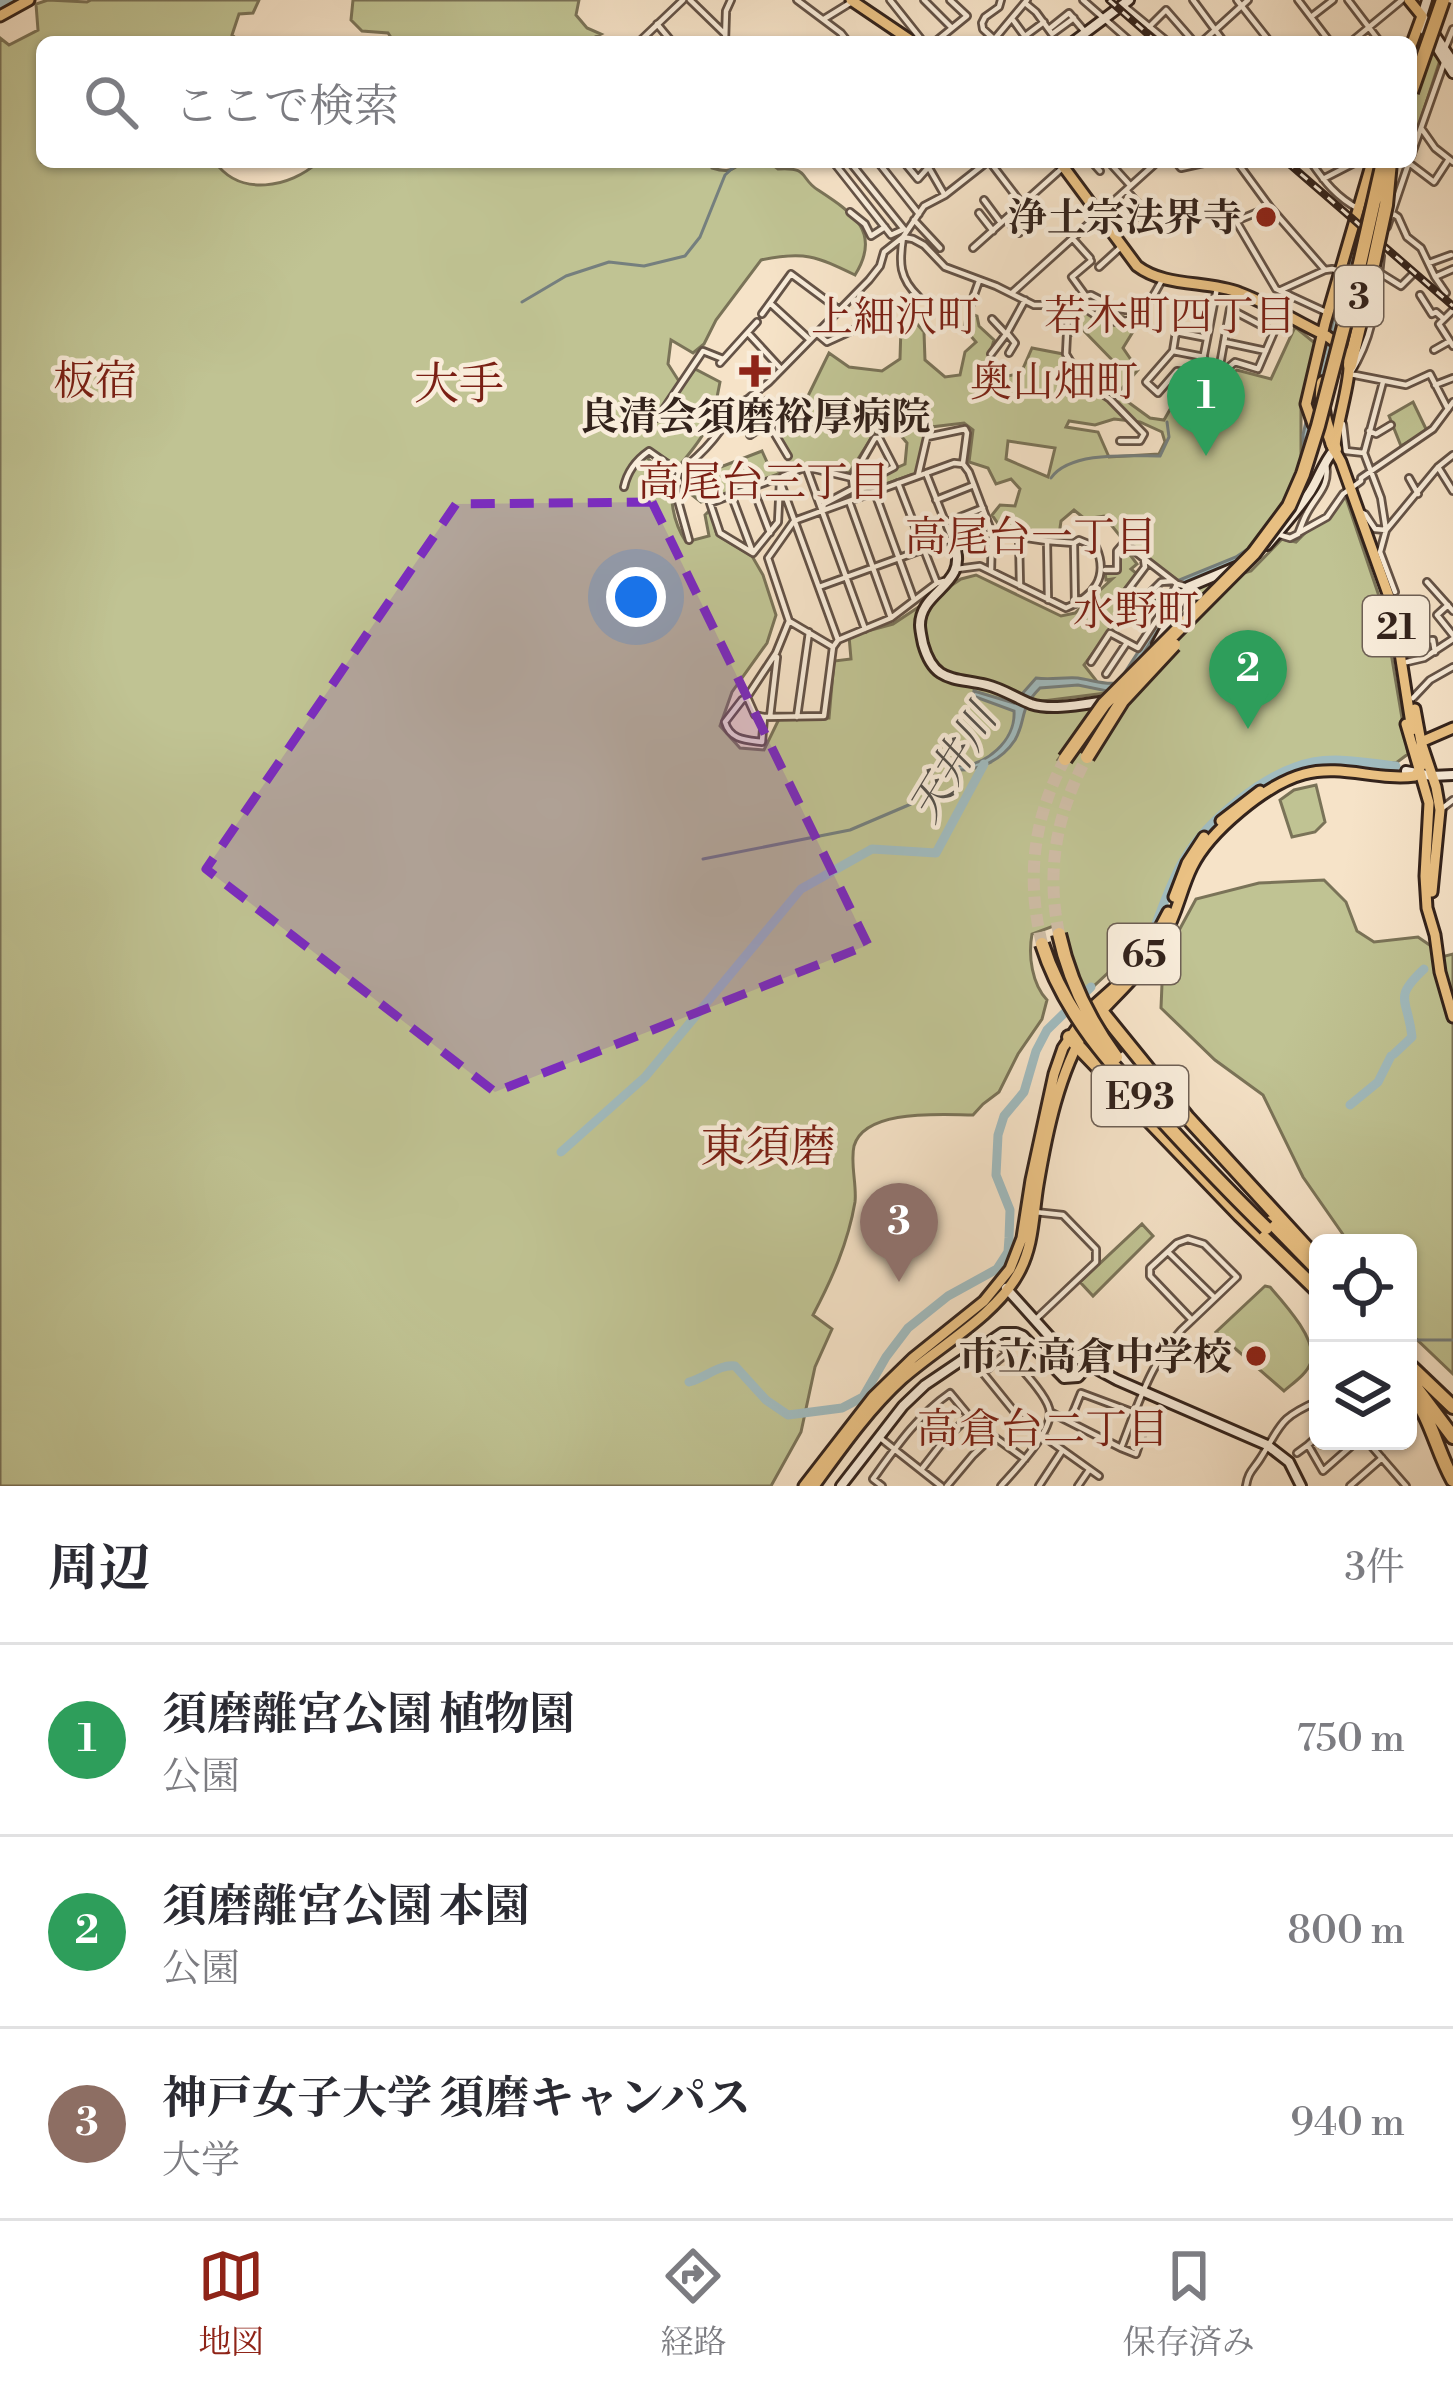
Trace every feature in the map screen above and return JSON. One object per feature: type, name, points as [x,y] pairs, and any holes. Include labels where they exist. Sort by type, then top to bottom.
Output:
[{"type":"highway","points":[[1417,62],[1441,0]]},
{"type":"highway","points":[[1417,74],[1441,0]]},
{"type":"highway","name":"3","points":[[1320,423],[1386,168]]},
{"type":"highway","name":"3","points":[[1320,423],[1365,273],[1387,168]]},
{"type":"highway","points":[[1350,369],[1385,205],[1388,168]]},
{"type":"highway","points":[[1336,453],[1321,395],[1366,236]]},
{"type":"highway","points":[[1087,757],[1146,673],[1281,532],[1304,493],[1320,423]]},
{"type":"highway","points":[[1064,759],[1117,690],[1274,530],[1297,490],[1320,423]]},
{"type":"highway","name":"E93","points":[[1059,934],[1079,997],[1113,1053],[1309,1270]]},
{"type":"highway","name":"E93","points":[[1042,944],[1057,985],[1095,1043],[1184,1144],[1309,1262]]},
{"type":"highway","points":[[1096,1010],[1186,1117],[1309,1250]]},
{"type":"highway","points":[[1072,1042],[1309,1282]]},
{"type":"highway","points":[[1417,1379],[1453,1407]]},
{"type":"highway","points":[[1417,1383],[1453,1437]]},
{"type":"highway","points":[[1417,1402],[1453,1480]]},
{"type":"main road","points":[[0,16],[29,0]]},
{"type":"main road","points":[[853,0],[907,36]]},
{"type":"main road","points":[[1405,0],[1426,26],[1417,38]]},
{"type":"main road","points":[[1067,168],[1136,266],[1163,278],[1237,292],[1329,337],[1347,355],[1350,369]]},
{"type":"main road","name":"21","points":[[1369,168],[1328,313],[1329,337],[1306,404],[1336,453],[1393,608],[1412,730]]},
{"type":"main road","name":"21","points":[[1320,423],[1350,369]]},
{"type":"main road","name":"21","points":[[1320,423],[1336,453]]},
{"type":"main road","points":[[1362,526],[1394,596],[1407,662],[1430,814],[1425,876],[1435,935]]},
{"type":"main road","points":[[1362,526],[1388,611],[1406,726],[1437,808],[1432,892],[1435,935],[1453,1017]]},
{"type":"main road","points":[[1421,742],[1453,728]]},
{"type":"main road","name":"65","points":[[804,1486],[873,1397],[913,1358],[1004,1287],[1020,1244],[1054,1074],[1096,1010],[1154,942],[1200,843],[1253,796],[1285,775],[1315,765],[1346,764],[1422,775]]},
{"type":"main road","name":"65","points":[[814,1486],[896,1385],[1021,1270],[1072,1042]]},
{"type":"street","points":[[668,0],[674,8]]},
{"type":"street","points":[[645,36],[686,0],[723,36]]},
{"type":"street","points":[[725,36],[730,0]]},
{"type":"street","points":[[797,0],[842,36]]},
{"type":"street","points":[[824,19],[853,0]]},
{"type":"street","points":[[890,0],[919,36]]},
{"type":"street","points":[[925,0],[952,28]]},
{"type":"street","points":[[942,36],[967,16],[950,0]]},
{"type":"street","points":[[989,36],[982,22],[1001,0]]},
{"type":"street","points":[[1083,0],[1124,36]]},
{"type":"street","points":[[1193,0],[1220,36]]},
{"type":"street","points":[[1206,36],[1239,3],[1248,0]]},
{"type":"street","points":[[1298,0],[1325,36]]},
{"type":"street","points":[[1311,17],[1333,0]]},
{"type":"street","points":[[1348,0],[1375,36]]},
{"type":"street","points":[[1358,36],[1405,0]]},
{"type":"street","points":[[1427,0],[1426,26],[1449,61]]},
{"type":"street","points":[[999,36],[1026,1],[1054,34],[1074,19],[1088,36],[1126,2],[1160,36]]},
{"type":"street","points":[[1239,3],[1265,36]]},
{"type":"street","points":[[985,5],[989,13]]},
{"type":"street","points":[[1149,27],[1166,10],[1192,36]]},
{"type":"street","points":[[1013,20],[1024,36]]},
{"type":"street","points":[[1031,36],[1044,22]]},
{"type":"street","points":[[657,24],[667,36]]},
{"type":"street","points":[[1426,26],[1444,47],[1453,73]]},
{"type":"street","points":[[1444,47],[1453,29]]},
{"type":"street","points":[[1417,140],[1449,61]]},
{"type":"street","points":[[1417,166],[1434,182],[1451,160],[1421,128]]},
{"type":"street","points":[[839,168],[891,235],[905,232]]},
{"type":"street","points":[[855,168],[905,232],[945,267],[1034,305],[1085,295],[1118,309],[1140,312]]},
{"type":"street","points":[[882,168],[940,248]]},
{"type":"street","points":[[933,168],[945,195]]},
{"type":"street","points":[[689,540],[675,490],[679,472],[728,420],[736,404],[748,400],[781,369],[880,266],[884,252],[924,206],[981,168]]},
{"type":"street","points":[[994,168],[1022,204]]},
{"type":"street","points":[[973,248],[1060,168]]},
{"type":"street","points":[[1097,168],[1100,171]]},
{"type":"street","points":[[1099,267],[1144,210],[1113,168]]},
{"type":"street","points":[[1012,293],[1150,168]]},
{"type":"street","points":[[1241,168],[1325,270]]},
{"type":"street","points":[[1315,168],[1348,204],[1359,208]]},
{"type":"street","points":[[1323,179],[1344,168]]},
{"type":"street","points":[[1407,168],[1392,212],[1374,318],[1364,350],[1350,369],[1406,386],[1430,374],[1448,409]]},
{"type":"street","points":[[984,200],[1019,233]]},
{"type":"street","points":[[1270,207],[1236,221],[1276,289],[1328,313]]},
{"type":"street","points":[[850,212],[871,236],[885,227]]},
{"type":"street","points":[[1392,212],[1447,292]]},
{"type":"street","points":[[979,213],[993,230]]},
{"type":"street","points":[[905,232],[900,269],[919,297]]},
{"type":"street","points":[[1073,239],[1091,260],[1072,277],[1085,295]]},
{"type":"street","points":[[1430,263],[1451,255]]},
{"type":"street","points":[[1435,277],[1453,269]]},
{"type":"street","points":[[1280,291],[1325,270],[1341,271]]},
{"type":"street","points":[[1379,273],[1401,286],[1413,274]]},
{"type":"street","points":[[762,314],[791,274],[838,309]]},
{"type":"street","points":[[1120,441],[1140,441],[1144,434],[1110,399],[1081,379],[1066,354],[1068,313],[1077,306],[1087,308],[1096,317],[1117,324],[1140,312],[1163,278]]},
{"type":"street","points":[[970,309],[979,281]]},
{"type":"street","points":[[1200,375],[1217,288]]},
{"type":"street","points":[[1420,295],[1432,314],[1444,319]]},
{"type":"street","points":[[992,353],[1025,300]]},
{"type":"street","points":[[771,304],[809,339]]},
{"type":"street","points":[[1207,338],[1177,332],[1173,351],[1146,382],[1159,393],[1177,371],[1218,376],[1235,362],[1258,369],[1274,332],[1230,309],[1218,376]]},
{"type":"street","points":[[1434,350],[1450,338],[1439,324],[1453,310]]},
{"type":"street","points":[[992,320],[1015,343],[1009,353]]},
{"type":"street","points":[[658,418],[703,351],[721,361],[757,322]]},
{"type":"street","points":[[815,332],[827,342],[857,328],[845,343]]},
{"type":"street","points":[[748,333],[781,369]]},
{"type":"street","points":[[1224,342],[1266,351]]},
{"type":"street","points":[[1173,351],[1204,357]]},
{"type":"street","points":[[1436,385],[1453,378]]},
{"type":"street","points":[[1383,382],[1364,452],[1381,498],[1386,530],[1380,552],[1395,592]]},
{"type":"street","points":[[748,400],[769,423],[788,456]]},
{"type":"street","points":[[750,435],[778,416],[768,400],[758,408]]},
{"type":"street","points":[[1276,534],[1290,538],[1327,517],[1349,488],[1433,429],[1453,402]]},
{"type":"street","points":[[736,404],[749,423]]},
{"type":"street","points":[[1369,431],[1376,434],[1391,425]]},
{"type":"street","points":[[957,569],[957,554],[922,475],[927,436],[965,429],[963,464],[992,533],[992,571]]},
{"type":"street","points":[[822,511],[824,504],[894,466],[879,438],[852,478],[853,487]]},
{"type":"street","points":[[624,487],[639,458],[649,451],[679,472]]},
{"type":"street","points":[[1336,453],[1364,452]]},
{"type":"street","points":[[1300,532],[1327,483],[1336,453]]},
{"type":"street","points":[[1144,559],[1144,567],[1127,591],[1142,602],[1161,582],[1179,585],[1255,557],[1336,453]]},
{"type":"street","points":[[1386,530],[1453,454]]},
{"type":"street","points":[[776,653],[762,742],[739,739],[725,722],[776,653],[789,621],[768,559],[794,520],[954,463],[963,464]]},
{"type":"street","points":[[806,467],[865,629]]},
{"type":"street","points":[[753,553],[780,515],[783,476],[806,467],[852,478]]},
{"type":"street","points":[[1438,467],[1453,490]]},
{"type":"street","points":[[1409,478],[1418,494]]},
{"type":"street","points":[[753,553],[720,533],[710,502],[772,480],[780,482]]},
{"type":"street","points":[[780,482],[838,640]]},
{"type":"street","points":[[898,483],[937,583]]},
{"type":"street","points":[[936,500],[974,485]]},
{"type":"street","points":[[753,487],[770,533]]},
{"type":"street","points":[[874,492],[914,600]]},
{"type":"street","points":[[731,495],[753,553]]},
{"type":"street","points":[[848,501],[891,618]]},
{"type":"street","points":[[945,523],[983,508]]},
{"type":"street","points":[[1357,511],[1375,529],[1386,530]]},
{"type":"street","points":[[819,587],[988,532],[1087,542],[1096,547],[1102,570],[1099,583],[1075,604],[1066,608],[971,565],[957,569],[920,618],[928,661],[936,672],[993,686],[1042,706],[1119,699],[1132,686],[1179,585]]},
{"type":"street","points":[[1019,537],[1020,586]]},
{"type":"street","points":[[1047,541],[1048,600]]},
{"type":"street","points":[[1074,543],[1075,604]]},
{"type":"street","points":[[1102,570],[1117,570],[1117,550],[1124,543],[1179,585]]},
{"type":"street","points":[[747,698],[755,715],[824,716],[833,647],[838,640],[891,618],[937,583],[948,580]]},
{"type":"street","points":[[1407,662],[1435,652],[1453,637],[1437,615],[1450,608],[1427,582]]},
{"type":"street","points":[[1091,662],[1110,633],[1138,648],[1150,641],[1179,585]]},
{"type":"street","points":[[1148,600],[1164,609]]},
{"type":"street","points":[[1421,620],[1421,641],[1433,640],[1435,652]]},
{"type":"street","points":[[789,621],[833,647]]},
{"type":"street","points":[[797,717],[808,632]]},
{"type":"street","points":[[1106,674],[1126,642]]},
{"type":"street","points":[[1413,698],[1430,680],[1453,668]]},
{"type":"street","points":[[1422,775],[1453,775]]},
{"type":"street","points":[[1437,808],[1453,800]]},
{"type":"street","points":[[1035,1212],[1063,1215],[1098,1255],[1035,1320]]},
{"type":"street","points":[[1125,1449],[1135,1413],[1164,1348],[1237,1277],[1204,1244],[1183,1240],[1150,1268],[1150,1276],[1192,1320]]},
{"type":"street","points":[[1168,1251],[1215,1298]]},
{"type":"street","points":[[1004,1287],[1050,1337],[1088,1366],[1263,1444],[1289,1462],[1301,1486]]},
{"type":"street","points":[[843,1485],[913,1395],[996,1337],[1009,1332],[1023,1336],[1064,1378],[1078,1377],[1088,1366]]},
{"type":"street","points":[[996,1337],[1051,1412],[1041,1436],[1001,1486]]},
{"type":"street","points":[[1007,1353],[982,1373],[1022,1420],[1099,1476]]},
{"type":"street","points":[[882,1486],[873,1479],[922,1415],[950,1393],[969,1416],[921,1470]]},
{"type":"street","points":[[1051,1412],[1136,1454],[1148,1418],[1081,1393],[1070,1420]]},
{"type":"street","points":[[1246,1486],[1263,1444],[1281,1423],[1309,1406]]},
{"type":"street","points":[[878,1437],[944,1486],[994,1436],[1024,1459]]},
{"type":"street","points":[[1297,1453],[1308,1445]]},
{"type":"street","points":[[1311,1450],[1323,1471],[1347,1450]]},
{"type":"street","points":[[1375,1450],[1402,1485]]},
{"type":"street","points":[[1040,1486],[1062,1451]]},
{"type":"street","points":[[1350,1486],[1383,1458]]},
{"type":"street","points":[[1078,1486],[1089,1470]]},
{"type":"highlighted area","points":[[652,502],[868,945],[495,1092],[206,869],[456,504]]},
{"type":"green space","points":[[48,0],[259,0],[253,13],[239,14],[233,36],[36,36],[36,168],[220,168],[238,180],[265,185],[311,168],[777,168],[800,172],[852,216],[866,247],[855,275],[810,257],[761,260],[704,344],[693,353],[671,340],[668,364],[682,386],[695,369],[720,382],[717,396],[711,419],[678,467],[649,448],[643,454],[658,468],[664,465],[675,474],[673,509],[686,542],[709,536],[705,515],[710,510],[717,535],[752,556],[763,575],[776,615],[767,643],[732,692],[720,726],[740,748],[764,750],[779,719],[829,718],[834,661],[851,659],[849,636],[893,624],[961,579],[976,575],[1061,616],[1075,613],[1112,579],[1106,580],[1105,572],[1117,570],[1118,550],[1125,548],[1137,564],[1131,569],[1137,574],[1120,594],[1131,602],[1084,665],[1106,693],[1042,701],[1040,710],[1096,706],[1057,761],[1119,704],[1152,665],[1193,588],[1251,571],[1282,539],[1296,542],[1327,519],[1345,495],[1384,611],[1408,754],[1396,763],[1309,762],[1273,777],[1203,834],[1181,866],[1154,930],[1082,997],[1056,925],[1032,934],[1032,969],[1047,1000],[1042,1019],[999,1092],[973,1115],[889,1119],[861,1134],[854,1146],[852,1217],[813,1315],[832,1329],[815,1367],[801,1432],[771,1486],[0,1486],[0,38],[9,45],[38,30],[36,4]]},
{"type":"green space","points":[[353,0],[579,0],[576,15],[587,28],[601,34],[390,36],[362,31],[351,20]]},
{"type":"green space","points":[[1425,46],[1440,60],[1417,131],[1417,71]]},
{"type":"green space","points":[[1088,301],[1124,317],[1134,330],[1123,348],[1138,370],[1117,394],[1150,418],[1164,420],[1192,378],[1219,380],[1237,370],[1271,379],[1295,327],[1316,344],[1301,405],[1301,464],[1273,527],[1240,559],[1184,585],[1124,541],[1104,516],[1085,519],[1074,510],[1061,521],[1059,535],[999,525],[992,515],[1000,505],[1015,506],[1020,489],[1011,479],[996,484],[988,468],[969,462],[973,430],[964,423],[923,428],[921,433],[926,433],[916,473],[826,506],[852,488],[905,464],[907,443],[897,431],[877,429],[849,473],[788,462],[778,422],[807,398],[829,353],[849,367],[882,371],[900,359],[901,327],[912,318],[924,332],[925,360],[945,377],[960,375],[965,352],[976,342],[964,328],[967,312],[977,316],[979,326],[994,340],[985,371],[995,379],[1021,373],[1032,348],[1063,354],[1083,374],[1108,381],[1119,367],[1083,330],[1070,336],[1053,326],[1064,311]],"holes":[[[1114,419],[1140,422],[1162,432],[1165,442],[1159,454],[1109,457],[1098,432],[1066,427],[1069,421],[1095,425]],[[1008,441],[1055,448],[1048,477],[1006,459]]]},
{"type":"green space","points":[[1413,402],[1427,431],[1401,446],[1389,416]]},
{"type":"green space","points":[[762,451],[781,473],[701,502],[692,495],[692,478]]},
{"type":"green space","points":[[1316,785],[1325,822],[1315,832],[1292,837],[1280,800],[1294,790]]},
{"type":"green space","points":[[1324,880],[1346,902],[1357,931],[1374,942],[1418,937],[1431,946],[1434,959],[1453,954],[1453,1374],[1417,1340],[1417,1234],[1343,1234],[1303,1177],[1263,1095],[1215,1060],[1161,1008],[1163,960],[1196,899],[1259,883]]},
{"type":"green space","points":[[1142,1224],[1153,1236],[1093,1296],[1080,1282]]},
{"type":"green space","points":[[1265,1286],[1270,1287],[1309,1341],[1309,1365],[1284,1391],[1216,1332]]},
{"type":"water","points":[[1375,168],[1385,168],[1333,352],[1314,455],[1298,496],[1262,547],[1222,571],[1182,584],[1122,688],[1112,692],[1078,685],[1040,688],[1028,702],[1019,733],[1004,753],[981,766],[956,770],[997,750],[1013,722],[1014,711],[973,696],[974,691],[1014,703],[1036,678],[1118,683],[1162,615],[1177,581],[1236,557],[1273,527],[1295,484],[1309,408]]},
{"type":"waterway","points":[[0,5],[12,0]]},
{"type":"waterway","points":[[728,36],[728,12],[734,0]]},
{"type":"waterway","points":[[522,302],[566,276],[609,262],[644,266],[685,256],[700,237],[725,175],[733,168]]},
{"type":"waterway","points":[[1051,478],[1060,469],[1086,459],[1160,456],[1169,437],[1167,422]]},
{"type":"waterway","points":[[703,859],[850,830],[911,804],[940,762],[955,766]]},
{"type":"waterway","points":[[1148,936],[1194,845],[1222,814],[1258,786],[1313,762],[1396,766]]},
{"type":"waterway","name":"天井川","points":[[561,1152],[645,1077],[801,889],[872,849],[936,853],[984,764]]},
{"type":"waterway","points":[[1394,1054],[1412,1037],[1405,993],[1424,969]]},
{"type":"waterway","points":[[689,1382],[735,1366],[766,1400],[788,1415],[842,1408],[863,1397],[908,1328],[948,1296],[997,1269],[1008,1252],[1009,1238],[1010,1210],[996,1175],[1004,1116],[1024,1092],[1047,1030],[1091,987]]},
{"type":"waterway","points":[[1350,1105],[1378,1082],[1391,1056]]},
{"type":"waterway","points":[[1417,1340],[1453,1340]]},
{"type":"tunnel","points":[[1059,934],[1056,843],[1087,757]]},
{"type":"tunnel","points":[[1042,944],[1034,896],[1036,849],[1046,804],[1065,759]]},
{"type":"railway","points":[[1109,0],[1150,36]]},
{"type":"railway","points":[[1294,168],[1453,306]]},
{"type":"place","name":"浄土宗法界寺","points":[[1266,217]]},
{"type":"place","name":"良清会須磨裕厚病院","points":[[755,371]]},
{"type":"place","name":"須磨離宮公園 植物園","points":[[1206,456]]},
{"type":"place","name":"須磨離宮公園 本園","points":[[1248,729]]},
{"type":"place","name":"神戸女子大学 須磨キャンパス","points":[[899,1282]]},
{"type":"place","name":"市立高倉中学校","points":[[1256,1356]]},
{"type":"district","name":"若木町四丁目","points":[[1170,315]]},
{"type":"district","name":"上細沢町","points":[[895,316]]},
{"type":"district","name":"板宿","points":[[95,380]]},
{"type":"district","name":"奥山畑町","points":[[1054,381]]},
{"type":"district","name":"大手","points":[[459,383]]},
{"type":"district","name":"高尾台三丁目","points":[[764,481]]},
{"type":"district","name":"高尾台一丁目","points":[[1031,536]]},
{"type":"district","name":"水野町","points":[[1136,610]]},
{"type":"district","name":"東須磨","points":[[768,1146]]},
{"type":"district","name":"高倉台二丁目","points":[[1043,1428]]}]
